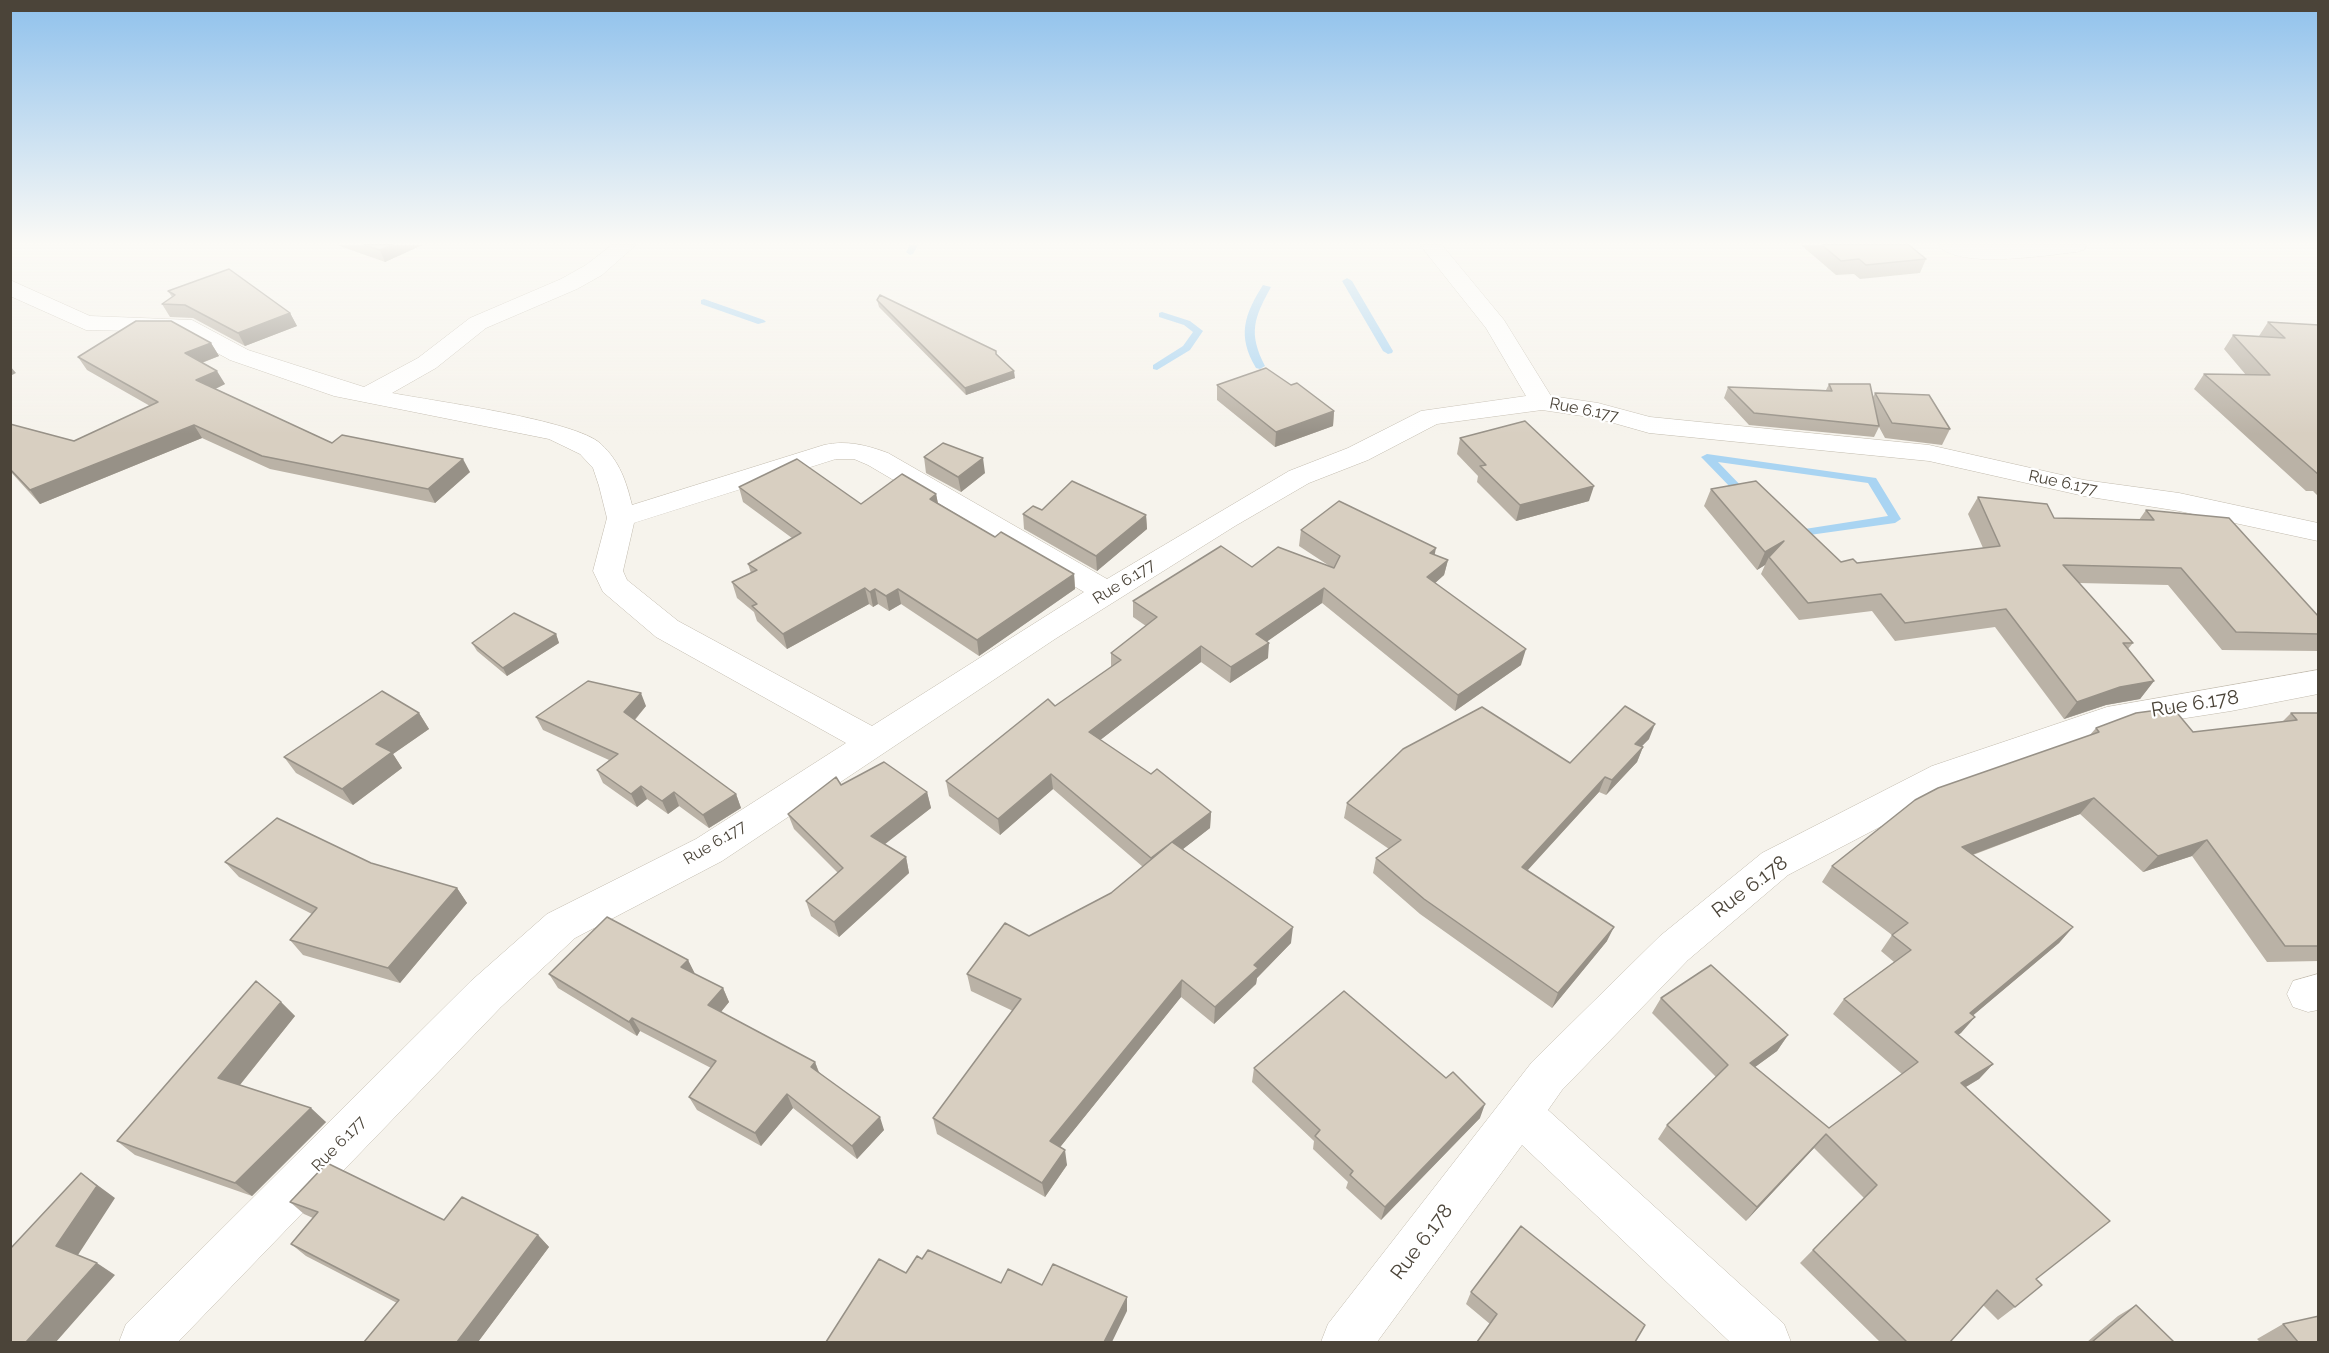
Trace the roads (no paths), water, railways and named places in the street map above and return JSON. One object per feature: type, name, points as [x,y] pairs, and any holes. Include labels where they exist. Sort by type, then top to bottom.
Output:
[{"type":"street","points":[[55,308],[86,323],[184,325],[238,355],[333,388],[557,434],[590,448],[606,466],[614,486],[621,518],[608,571],[614,585],[667,628],[872,742]]},
{"type":"street","points":[[367,396],[427,363],[478,323],[512,308]]},
{"type":"street","points":[[1482,308],[1496,325],[1542,402]]},
{"type":"street","name":"Rue 6.177","points":[[144,1342],[486,994],[561,926],[709,850],[872,742],[1107,592],[1299,477],[1358,454],[1431,417],[1475,409],[1542,402],[1598,411],[1649,424],[1929,453],[2084,488],[2179,502],[2319,532]]},
{"type":"street","points":[[621,518],[834,451],[858,451],[878,459],[1107,592]]},
{"type":"street","name":"Rue 6.178","points":[[1346,1342],[1547,1077],[1674,948],[1775,864],[1946,776],[2119,716],[2231,699],[2319,682]]},
{"type":"street","points":[[1519,1113],[1766,1342]]},
{"type":"waterway","points":[[721,308],[761,322]]},
{"type":"waterway","points":[[1255,308],[1249,325],[1249,334],[1250,344],[1260,366]]},
{"type":"waterway","points":[[1363,308],[1388,351]]},
{"type":"waterway","points":[[1157,367],[1186,348],[1198,331],[1187,323],[1162,315]]},
{"type":"waterway","points":[[1739,490],[1707,457],[1872,480],[1895,519],[1792,535]]}]
